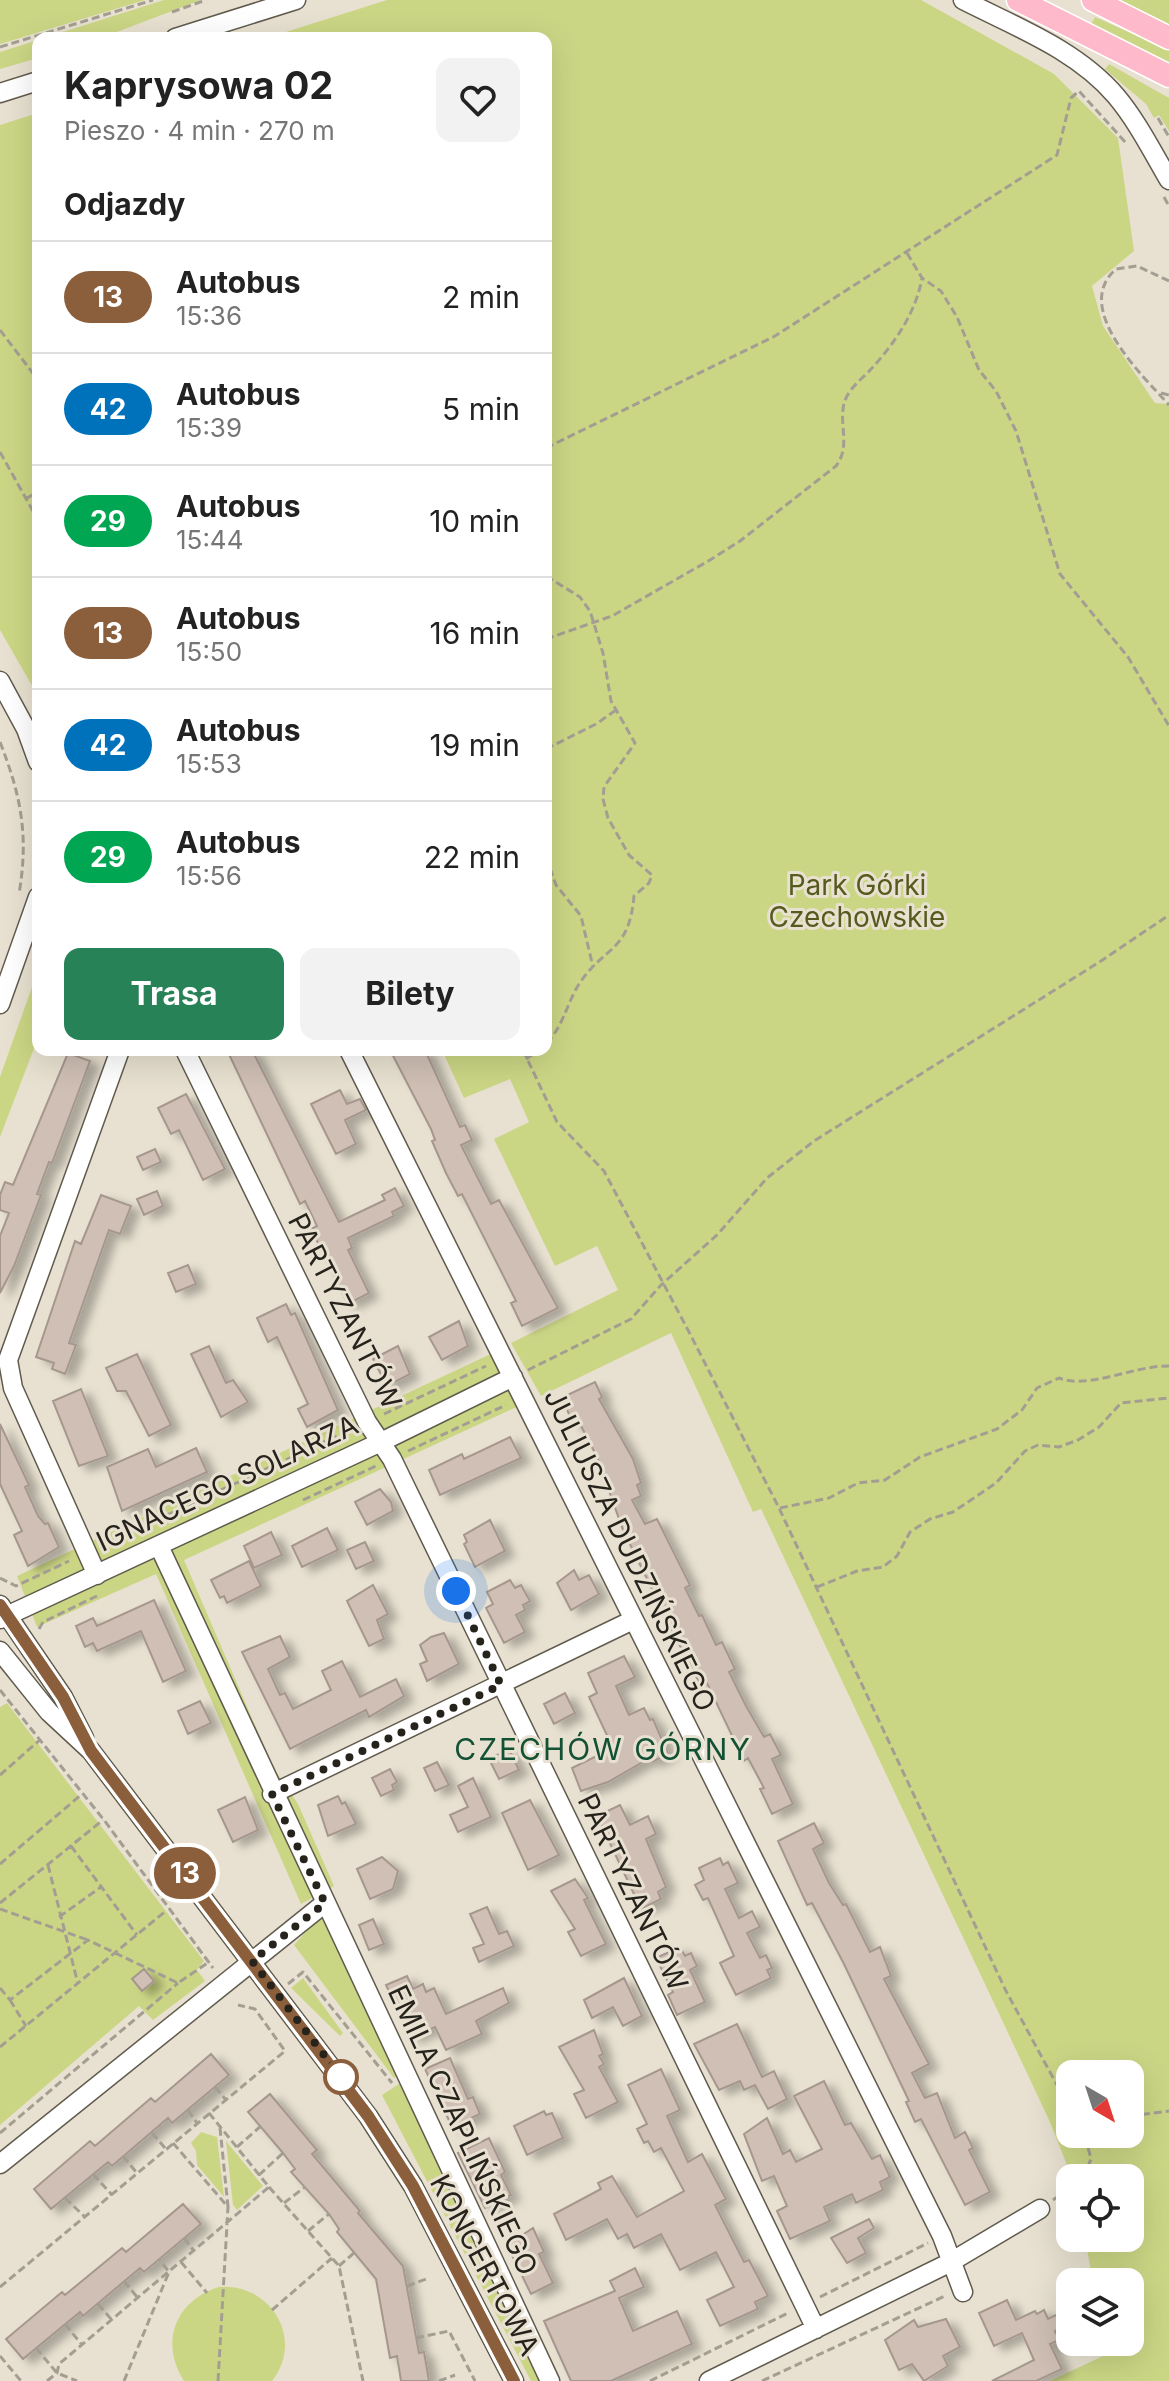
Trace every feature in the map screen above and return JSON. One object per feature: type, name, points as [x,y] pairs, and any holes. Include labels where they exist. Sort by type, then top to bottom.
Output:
[{"type":"main road","points":[[1018,0],[1169,76]]},
{"type":"main road","points":[[1093,0],[1169,38]]},
{"type":"street","points":[[194,32],[296,0]]},
{"type":"street","points":[[963,0],[1060,50],[1093,73],[1135,122],[1164,184]]},
{"type":"street","points":[[0,93],[32,83]]},
{"type":"street","points":[[0,681],[32,746]]},
{"type":"street","points":[[0,1004],[32,914]]},
{"type":"street","points":[[97,1575],[13,1388],[8,1360],[118,1056]]},
{"type":"street","name":"PARTYZANTÓW","points":[[188,1056],[367,1422],[392,1459],[816,2329]]},
{"type":"street","name":"JULIUSZA DUDZIŃSKIEGO","points":[[352,1056],[942,2236],[949,2263],[962,2290]]},
{"type":"street","name":"IGNACEGO SOLARZA","points":[[2,1616],[97,1575],[513,1377]]},
{"type":"street","name":"EMILA CZAPLIŃSKIEGO","points":[[159,1546],[272,1794],[550,2381]]},
{"type":"street","name":"KONCERTOWA","points":[[2,1616],[63,1697],[91,1751]]},
{"type":"street","points":[[272,1794],[633,1620]]},
{"type":"street","name":"KONCERTOWA","points":[[0,1651],[49,1712],[91,1751],[341,2077],[400,2166],[514,2381]]},
{"type":"street","points":[[0,2164],[325,1903]]},
{"type":"street","points":[[709,2381],[949,2263],[1040,2209]]},
{"type":"path","points":[[49,32],[153,0]]},
{"type":"path","points":[[172,12],[206,0]]},
{"type":"path","points":[[0,47],[32,37]]},
{"type":"path","points":[[552,445],[775,336],[1057,155],[1071,98],[1079,91],[1106,118],[1123,143],[1135,148],[1128,136]]},
{"type":"path","points":[[1158,118],[1169,137]]},
{"type":"path","points":[[1164,184],[1169,206]]},
{"type":"path","points":[[907,253],[922,278],[941,291],[957,317],[979,370],[996,391],[1016,431],[1060,574],[1128,657],[1169,726]]},
{"type":"path","points":[[1169,281],[1146,269],[1127,266],[1108,275],[1103,294],[1108,326],[1120,349],[1169,405]]},
{"type":"path","points":[[552,637],[592,625],[740,541],[836,466],[844,450],[842,415],[846,398],[889,348],[918,300],[922,278]]},
{"type":"path","points":[[0,330],[32,372]]},
{"type":"path","points":[[1157,392],[1169,395]]},
{"type":"path","points":[[0,452],[32,510]]},
{"type":"path","points":[[26,499],[32,496]]},
{"type":"path","points":[[552,580],[584,601],[616,710],[635,743],[604,787],[604,804],[629,855],[647,867],[652,878],[634,896],[630,922],[616,948],[593,967],[573,995],[561,1027],[552,1037]]},
{"type":"path","points":[[552,746],[616,710]]},
{"type":"path","points":[[0,742],[15,782],[24,825],[17,904]]},
{"type":"path","points":[[552,874],[556,885],[581,916],[593,967]]},
{"type":"path","points":[[513,1377],[631,1319],[661,1285],[718,1234],[767,1178],[814,1141],[1169,915]]},
{"type":"path","points":[[525,1056],[561,1127],[604,1171],[779,1508],[1006,1991],[1056,2083]]},
{"type":"path","points":[[526,1059],[530,1056]]},
{"type":"path","points":[[0,1578],[16,1586],[504,1357]]},
{"type":"path","points":[[779,1508],[829,1498],[858,1483],[885,1480],[920,1457],[968,1443],[997,1429],[1022,1410],[1037,1388],[1055,1379],[1084,1381],[1138,1367],[1169,1366]]},
{"type":"path","points":[[293,1505],[523,1397]]},
{"type":"path","points":[[817,1587],[857,1571],[883,1567],[897,1556],[910,1532],[930,1519],[953,1512],[996,1483],[1025,1451],[1038,1445],[1059,1447],[1078,1440],[1099,1427],[1121,1403],[1169,1398]]},
{"type":"path","points":[[38,1634],[43,1622],[98,1595]]},
{"type":"path","points":[[0,1690],[104,1820],[213,1968]]},
{"type":"path","points":[[0,1775],[41,1739]]},
{"type":"path","points":[[0,1864],[83,1793]]},
{"type":"path","points":[[0,1903],[104,1820]]},
{"type":"path","points":[[71,1846],[137,1935]]},
{"type":"path","points":[[48,1865],[62,1932],[78,1984]]},
{"type":"path","points":[[59,1917],[101,1887]]},
{"type":"path","points":[[0,1909],[88,1940],[178,1983]]},
{"type":"path","points":[[0,2047],[169,1909]]},
{"type":"path","points":[[10,2000],[88,1940]]},
{"type":"path","points":[[0,2133],[76,2072],[138,2013],[209,1962]]},
{"type":"path","points":[[288,1984],[303,1972],[329,2001],[389,2085],[406,2076]]},
{"type":"path","points":[[0,1988],[26,2026]]},
{"type":"path","points":[[255,2009],[263,2003]]},
{"type":"path","points":[[0,2287],[285,2051],[255,2009],[238,2005]]},
{"type":"path","points":[[215,2087],[226,2100]]},
{"type":"path","points":[[188,2110],[197,2123]]},
{"type":"path","points":[[1144,2114],[1169,2111]]},
{"type":"path","points":[[209,2113],[339,2266],[363,2381]]},
{"type":"path","points":[[218,2381],[228,2207],[220,2126]]},
{"type":"path","points":[[237,2147],[261,2126]]},
{"type":"path","points":[[152,2133],[166,2149]]},
{"type":"path","points":[[173,2143],[228,2207]]},
{"type":"path","points":[[259,2175],[283,2153]]},
{"type":"path","points":[[123,2156],[137,2172]]},
{"type":"path","points":[[93,2174],[112,2195]]},
{"type":"path","points":[[47,2381],[57,2373],[59,2364],[269,2187]]},
{"type":"path","points":[[284,2203],[305,2187]]},
{"type":"path","points":[[65,2198],[85,2217]]},
{"type":"path","points":[[308,2231],[329,2214]]},
{"type":"path","points":[[184,2238],[194,2251]]},
{"type":"path","points":[[339,2266],[355,2252]]},
{"type":"path","points":[[272,2310],[332,2258]]},
{"type":"path","points":[[159,2259],[169,2272]]},
{"type":"path","points":[[181,2262],[207,2293]]},
{"type":"path","points":[[124,2381],[169,2272]]},
{"type":"path","points":[[407,2286],[429,2278]]},
{"type":"path","points":[[124,2281],[138,2298]]},
{"type":"path","points":[[762,2381],[962,2290]]},
{"type":"path","points":[[98,2304],[112,2320]]},
{"type":"path","points":[[65,2324],[82,2345]]},
{"type":"path","points":[[416,2338],[449,2331],[475,2381]]},
{"type":"path","points":[[36,2348],[57,2373],[77,2381]]},
{"type":"path","points":[[0,2356],[21,2381]]},
{"type":"path","points":[[439,2381],[455,2375]]},
{"type":"green space","points":[[0,0],[145,0],[32,32],[0,44]]},
{"type":"green space","points":[[164,0],[201,0],[117,32],[63,32]]},
{"type":"green space","name":"Park Górki Czechowskie","points":[[387,0],[921,0],[1054,74],[1118,138],[1134,251],[1092,286],[1103,326],[1155,403],[1169,404],[1169,2381],[1050,2381],[1103,2356],[1144,2356],[1144,2268],[1090,2268],[1088,2252],[1144,2252],[1144,2164],[1066,2164],[1060,2148],[1144,2148],[1144,2060],[1056,2060],[1056,2137],[761,1509],[753,1512],[671,1333],[541,1396],[511,1343],[618,1290],[597,1246],[555,1266],[494,1139],[529,1122],[510,1079],[464,1098],[445,1056],[552,1056],[552,32],[286,32]]},
{"type":"green space","points":[[1115,0],[1169,0],[1169,27]]},
{"type":"green space","points":[[1095,17],[1169,50],[1169,65],[1091,25]]},
{"type":"green space","points":[[32,42],[32,60],[0,69],[0,52]]},
{"type":"green space","points":[[1109,64],[1169,98],[1169,131],[1159,115],[1154,118],[1146,104],[1105,69]]},
{"type":"green space","points":[[32,115],[32,686],[0,630],[0,125]]},
{"type":"green space","points":[[32,987],[32,1054],[0,1137],[0,1077]]},
{"type":"green space","points":[[495,1352],[521,1405],[184,1560],[273,1767],[298,1804],[334,1886],[301,1904],[156,1574],[37,1627],[17,1576]]},
{"type":"green space","points":[[7,1703],[204,1961],[197,1970],[205,1981],[153,2020],[139,2006],[0,2125],[0,1707]]},
{"type":"green space","points":[[322,1914],[398,2076],[394,2078],[294,1945]]},
{"type":"green space","points":[[303,1978],[343,2033],[340,2036],[291,1988]]},
{"type":"green space","points":[[402,2082],[540,2381],[531,2381],[382,2095]]},
{"type":"green space","points":[[201,2132],[217,2137],[224,2197],[197,2165],[196,2151],[191,2143]]},
{"type":"green space","points":[[226,2141],[263,2186],[237,2210],[233,2205]]},
{"type":"green space","points":[[219,2287],[238,2288],[254,2294],[277,2317],[285,2348],[281,2365],[272,2381],[184,2381],[173,2352],[176,2324],[192,2302]]},
{"type":"building","points":[[67,1056],[90,1061],[52,1163],[49,1162],[37,1194],[41,1195],[14,1266],[0,1293],[0,1236],[9,1213],[0,1210],[0,1195],[5,1182],[13,1185]]},
{"type":"building","points":[[230,1056],[255,1056],[339,1222],[385,1200],[382,1195],[395,1188],[404,1206],[392,1212],[394,1216],[348,1238],[352,1248],[348,1250],[369,1293],[348,1304],[311,1229],[317,1226],[305,1201],[300,1204]]},
{"type":"building","points":[[393,1056],[428,1056],[460,1127],[465,1125],[472,1140],[461,1145],[491,1204],[499,1200],[558,1308],[522,1326],[511,1303],[516,1301],[462,1194],[458,1196],[446,1173],[432,1141],[435,1140]]},
{"type":"building","points":[[340,1090],[347,1104],[360,1099],[366,1110],[345,1120],[356,1144],[336,1154],[311,1104]]},
{"type":"building","points":[[186,1094],[225,1169],[203,1180],[179,1130],[171,1134],[158,1108]]},
{"type":"building","points":[[155,1149],[161,1162],[143,1170],[137,1157]]},
{"type":"building","points":[[157,1191],[163,1206],[144,1215],[137,1199]]},
{"type":"building","points":[[101,1195],[131,1206],[120,1234],[109,1230],[69,1343],[76,1345],[65,1374],[52,1369],[54,1363],[36,1357],[75,1241],[81,1244]]},
{"type":"building","points":[[188,1265],[196,1284],[176,1292],[168,1273]]},
{"type":"building","points":[[286,1304],[291,1315],[295,1313],[338,1410],[307,1427],[298,1409],[308,1404],[277,1337],[268,1342],[257,1318]]},
{"type":"building","points":[[459,1321],[468,1346],[442,1360],[429,1337]]},
{"type":"building","points":[[209,1346],[226,1383],[233,1380],[248,1402],[221,1417],[191,1354]]},
{"type":"building","points":[[398,1346],[410,1374],[387,1386],[373,1359]]},
{"type":"building","points":[[137,1354],[171,1425],[149,1436],[126,1391],[117,1391],[106,1368]]},
{"type":"building","points":[[595,1382],[602,1397],[599,1399],[633,1459],[641,1483],[637,1485],[641,1496],[632,1500],[645,1524],[657,1519],[690,1585],[685,1588],[699,1616],[702,1615],[716,1645],[722,1642],[735,1669],[729,1672],[746,1706],[764,1737],[770,1734],[781,1755],[772,1759],[793,1804],[772,1814],[760,1789],[764,1788],[748,1758],[744,1761],[707,1683],[701,1686],[678,1642],[623,1530],[597,1457],[579,1422],[574,1425],[568,1412],[563,1397]]},
{"type":"building","points":[[81,1389],[108,1456],[79,1466],[53,1401]]},
{"type":"building","points":[[0,1424],[29,1485],[25,1487],[38,1516],[45,1524],[48,1523],[59,1547],[28,1566],[14,1535],[22,1531],[0,1484]]},
{"type":"building","points":[[510,1437],[521,1458],[440,1495],[429,1470],[462,1454],[464,1459]]},
{"type":"building","points":[[196,1448],[207,1472],[122,1511],[107,1467],[148,1449],[156,1467]]},
{"type":"building","points":[[380,1489],[391,1502],[393,1511],[367,1525],[355,1502]]},
{"type":"building","points":[[490,1520],[505,1551],[475,1567],[464,1544],[467,1542],[464,1535]]},
{"type":"building","points":[[327,1528],[338,1550],[302,1567],[292,1546]]},
{"type":"building","points":[[271,1532],[282,1555],[254,1568],[244,1546]]},
{"type":"building","points":[[365,1542],[374,1561],[356,1569],[347,1550]]},
{"type":"building","points":[[249,1561],[261,1586],[227,1603],[224,1596],[220,1598],[211,1580]]},
{"type":"building","points":[[574,1570],[579,1580],[589,1575],[599,1594],[571,1610],[557,1583]]},
{"type":"building","points":[[510,1580],[515,1588],[521,1585],[530,1601],[523,1605],[525,1610],[516,1615],[525,1632],[504,1643],[486,1608],[493,1604],[487,1592]]},
{"type":"building","points":[[373,1585],[388,1614],[377,1620],[384,1639],[369,1646],[347,1601]]},
{"type":"building","points":[[154,1600],[186,1671],[163,1682],[141,1631],[97,1651],[93,1643],[85,1647],[76,1626],[93,1618],[97,1626]]},
{"type":"building","points":[[444,1633],[459,1664],[427,1681],[420,1664],[427,1661],[420,1645]]},
{"type":"building","points":[[280,1636],[290,1657],[268,1669],[280,1695],[285,1693],[293,1709],[331,1690],[322,1671],[342,1661],[360,1697],[396,1679],[404,1696],[369,1717],[366,1710],[290,1749],[242,1652]]},
{"type":"building","points":[[624,1656],[635,1677],[616,1686],[629,1715],[644,1708],[650,1720],[653,1719],[668,1754],[652,1762],[650,1758],[608,1782],[581,1791],[572,1768],[613,1748],[589,1697],[597,1693],[588,1673]]},
{"type":"building","points":[[565,1693],[575,1713],[554,1724],[544,1704]]},
{"type":"building","points":[[200,1701],[211,1723],[188,1734],[178,1711]]},
{"type":"building","points":[[509,1749],[519,1770],[499,1779],[489,1759]]},
{"type":"building","points":[[437,1762],[449,1785],[435,1791],[424,1768]]},
{"type":"building","points":[[390,1769],[397,1782],[392,1785],[394,1790],[381,1796],[372,1778]]},
{"type":"building","points":[[473,1778],[491,1817],[458,1832],[450,1815],[468,1807],[458,1786]]},
{"type":"building","points":[[338,1796],[342,1804],[345,1802],[356,1824],[328,1836],[318,1805]]},
{"type":"building","points":[[245,1797],[258,1830],[233,1842],[218,1810]]},
{"type":"building","points":[[530,1800],[559,1855],[528,1870],[502,1813]]},
{"type":"building","points":[[620,1805],[630,1825],[648,1816],[656,1834],[646,1839],[666,1887],[658,1892],[661,1899],[641,1909],[597,1816]]},
{"type":"building","points":[[814,1823],[824,1843],[813,1849],[829,1883],[843,1905],[846,1904],[870,1952],[880,1947],[891,1976],[884,1979],[929,2064],[912,2073],[925,2098],[937,2093],[955,2138],[965,2132],[973,2148],[969,2150],[990,2192],[965,2205],[921,2119],[915,2122],[906,2102],[909,2101],[844,1964],[812,1903],[807,1905],[778,1841]]},
{"type":"building","points":[[382,1857],[398,1871],[393,1889],[370,1899],[357,1869]]},
{"type":"building","points":[[720,1858],[723,1865],[728,1862],[738,1883],[725,1889],[739,1918],[752,1911],[760,1927],[747,1933],[760,1958],[766,1955],[772,1968],[767,1970],[771,1978],[736,1995],[720,1963],[734,1956],[708,1898],[703,1900],[695,1885],[704,1880],[699,1868]]},
{"type":"building","points":[[575,1879],[588,1898],[584,1900],[606,1944],[581,1956],[568,1932],[575,1929],[551,1891]]},
{"type":"building","points":[[487,1907],[499,1934],[507,1931],[514,1946],[479,1962],[473,1948],[484,1944],[470,1914]]},
{"type":"building","points":[[373,1919],[384,1944],[369,1950],[359,1925]]},
{"type":"building","points":[[680,1947],[685,1956],[691,1953],[697,1966],[690,1970],[705,2002],[677,2015],[668,1995],[673,1992],[656,1958]]},
{"type":"building","points":[[144,1969],[154,1981],[142,1991],[132,1979]]},
{"type":"building","points":[[407,1976],[413,1989],[423,1984],[426,1992],[434,1988],[446,2014],[503,1988],[509,2003],[476,2021],[482,2034],[446,2050],[435,2027],[411,2038],[386,1985]]},
{"type":"building","points":[[624,1978],[642,2016],[623,2026],[613,2007],[592,2018],[584,2000]]},
{"type":"building","points":[[737,2024],[762,2077],[774,2071],[787,2099],[768,2109],[755,2085],[744,2090],[740,2081],[719,2090],[694,2044]]},
{"type":"building","points":[[594,2030],[603,2054],[599,2056],[604,2064],[599,2067],[618,2102],[586,2118],[574,2094],[584,2090],[559,2047]]},
{"type":"building","points":[[211,2054],[229,2075],[172,2123],[168,2118],[112,2166],[108,2162],[51,2209],[34,2189],[90,2141],[95,2146],[151,2098],[155,2102]]},
{"type":"building","points":[[450,2058],[468,2099],[473,2097],[480,2114],[452,2127],[425,2069]]},
{"type":"building","points":[[661,2069],[680,2110],[667,2116],[688,2162],[702,2154],[726,2199],[715,2205],[744,2262],[749,2260],[768,2296],[755,2302],[758,2309],[720,2326],[707,2300],[734,2287],[716,2252],[680,2270],[661,2234],[634,2248],[627,2234],[618,2239],[607,2219],[566,2240],[554,2214],[601,2189],[598,2183],[612,2176],[637,2217],[684,2191],[661,2148],[654,2152],[648,2141],[644,2143],[637,2129],[647,2124],[628,2085]]},
{"type":"building","points":[[824,2081],[845,2125],[851,2123],[872,2159],[880,2155],[890,2177],[880,2182],[883,2190],[856,2203],[852,2194],[824,2207],[830,2221],[790,2239],[777,2211],[787,2206],[774,2176],[762,2181],[744,2134],[767,2118],[783,2154],[790,2150],[796,2162],[822,2149],[794,2096]]},
{"type":"building","points":[[270,2094],[317,2150],[312,2154],[403,2266],[419,2353],[424,2352],[429,2381],[401,2381],[397,2356],[390,2358],[376,2279],[337,2232],[339,2229],[329,2214],[291,2172],[295,2169],[283,2153],[248,2112]]},
{"type":"building","points":[[544,2111],[546,2115],[552,2113],[563,2138],[527,2155],[514,2126]]},
{"type":"building","points":[[489,2138],[505,2172],[501,2175],[511,2195],[485,2208],[458,2153]]},
{"type":"building","points":[[183,2204],[201,2224],[144,2272],[140,2268],[83,2316],[80,2312],[23,2359],[6,2339],[62,2292],[65,2295],[122,2248],[126,2252]]},
{"type":"building","points":[[869,2219],[874,2228],[858,2238],[866,2253],[847,2263],[831,2238]]},
{"type":"building","points":[[533,2228],[544,2252],[539,2254],[553,2283],[531,2294],[507,2245]]},
{"type":"building","points":[[635,2268],[644,2287],[619,2298],[633,2331],[677,2311],[692,2344],[611,2381],[571,2381],[544,2321],[615,2291],[610,2281]]},
{"type":"building","points":[[1007,2300],[1016,2320],[1035,2311],[1037,2314],[1044,2310],[1048,2319],[1056,2315],[1056,2341],[1050,2344],[1062,2369],[1036,2381],[992,2381],[1034,2360],[1022,2333],[994,2346],[979,2313]]},
{"type":"building","points":[[946,2319],[960,2347],[943,2356],[948,2366],[924,2381],[912,2364],[899,2370],[885,2340],[914,2320],[918,2327]]},
{"type":"bus line","name":"13","points":[[0,1605],[63,1697],[91,1751],[368,2116],[413,2186],[514,2381]]},
{"type":"district","name":"CZECHÓW GÓRNY","points":[[603,1750]]},
{"type":"route","points":[[341,2077],[252,1961],[325,1903],[272,1794],[501,1685],[456,1591]]}]
